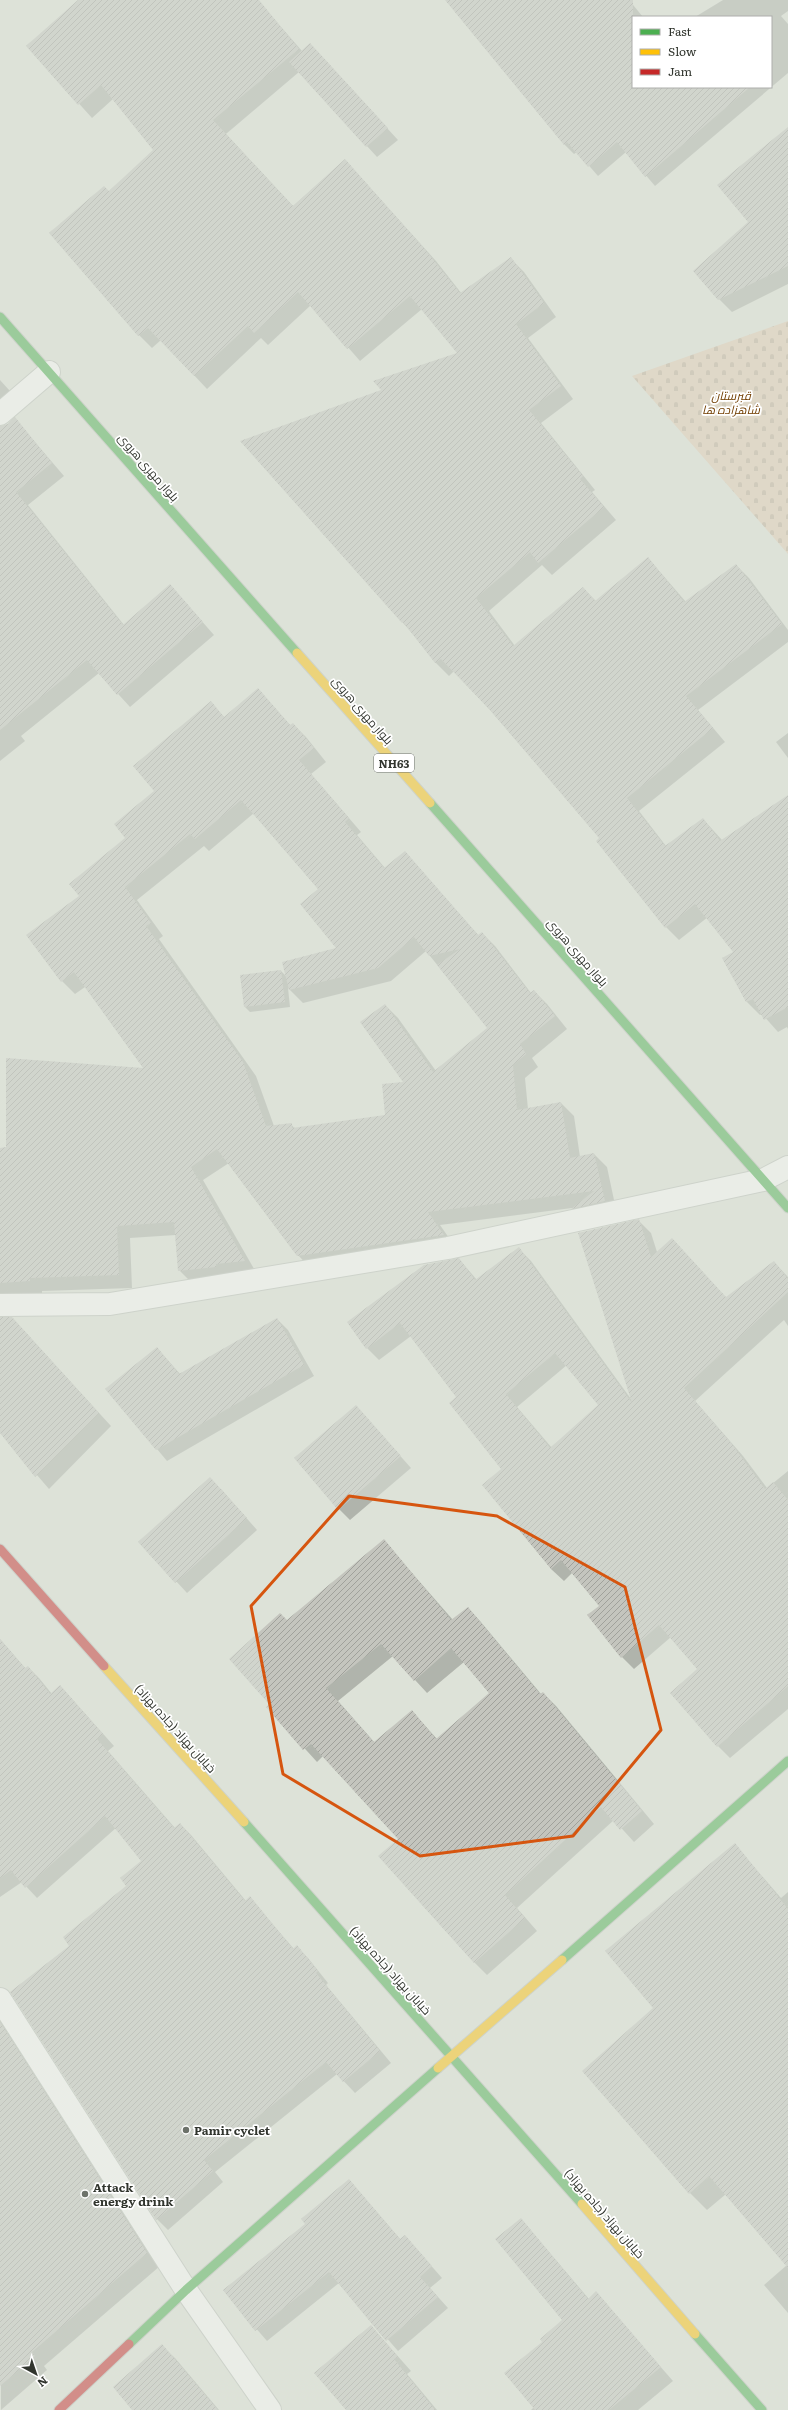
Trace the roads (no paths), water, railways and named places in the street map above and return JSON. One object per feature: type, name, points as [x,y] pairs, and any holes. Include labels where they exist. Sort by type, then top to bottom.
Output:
[{"type":"main road","name":"بلوار مهری هروی","points":[[0,317],[788,1208]]},
{"type":"main road","name":"خیابان بهزاد (جاده بهزاد)","points":[[0,1549],[451,2055],[762,2410]]},
{"type":"main road","points":[[59,2410],[186,2290],[451,2055],[788,1761]]},
{"type":"street","points":[[0,414],[48,372]]},
{"type":"street","points":[[0,1305],[110,1304],[448,1248],[763,1180],[788,1167]]},
{"type":"street","points":[[0,2000],[186,2290],[270,2410]]},
{"type":"place","name":"Pamir cyclet","points":[[186,2130]]},
{"type":"place","name":"Attack energy drink","points":[[85,2194]]},
{"type":"park label","name":"قبرستان شاهزاده ها","points":[[731,402]]}]
